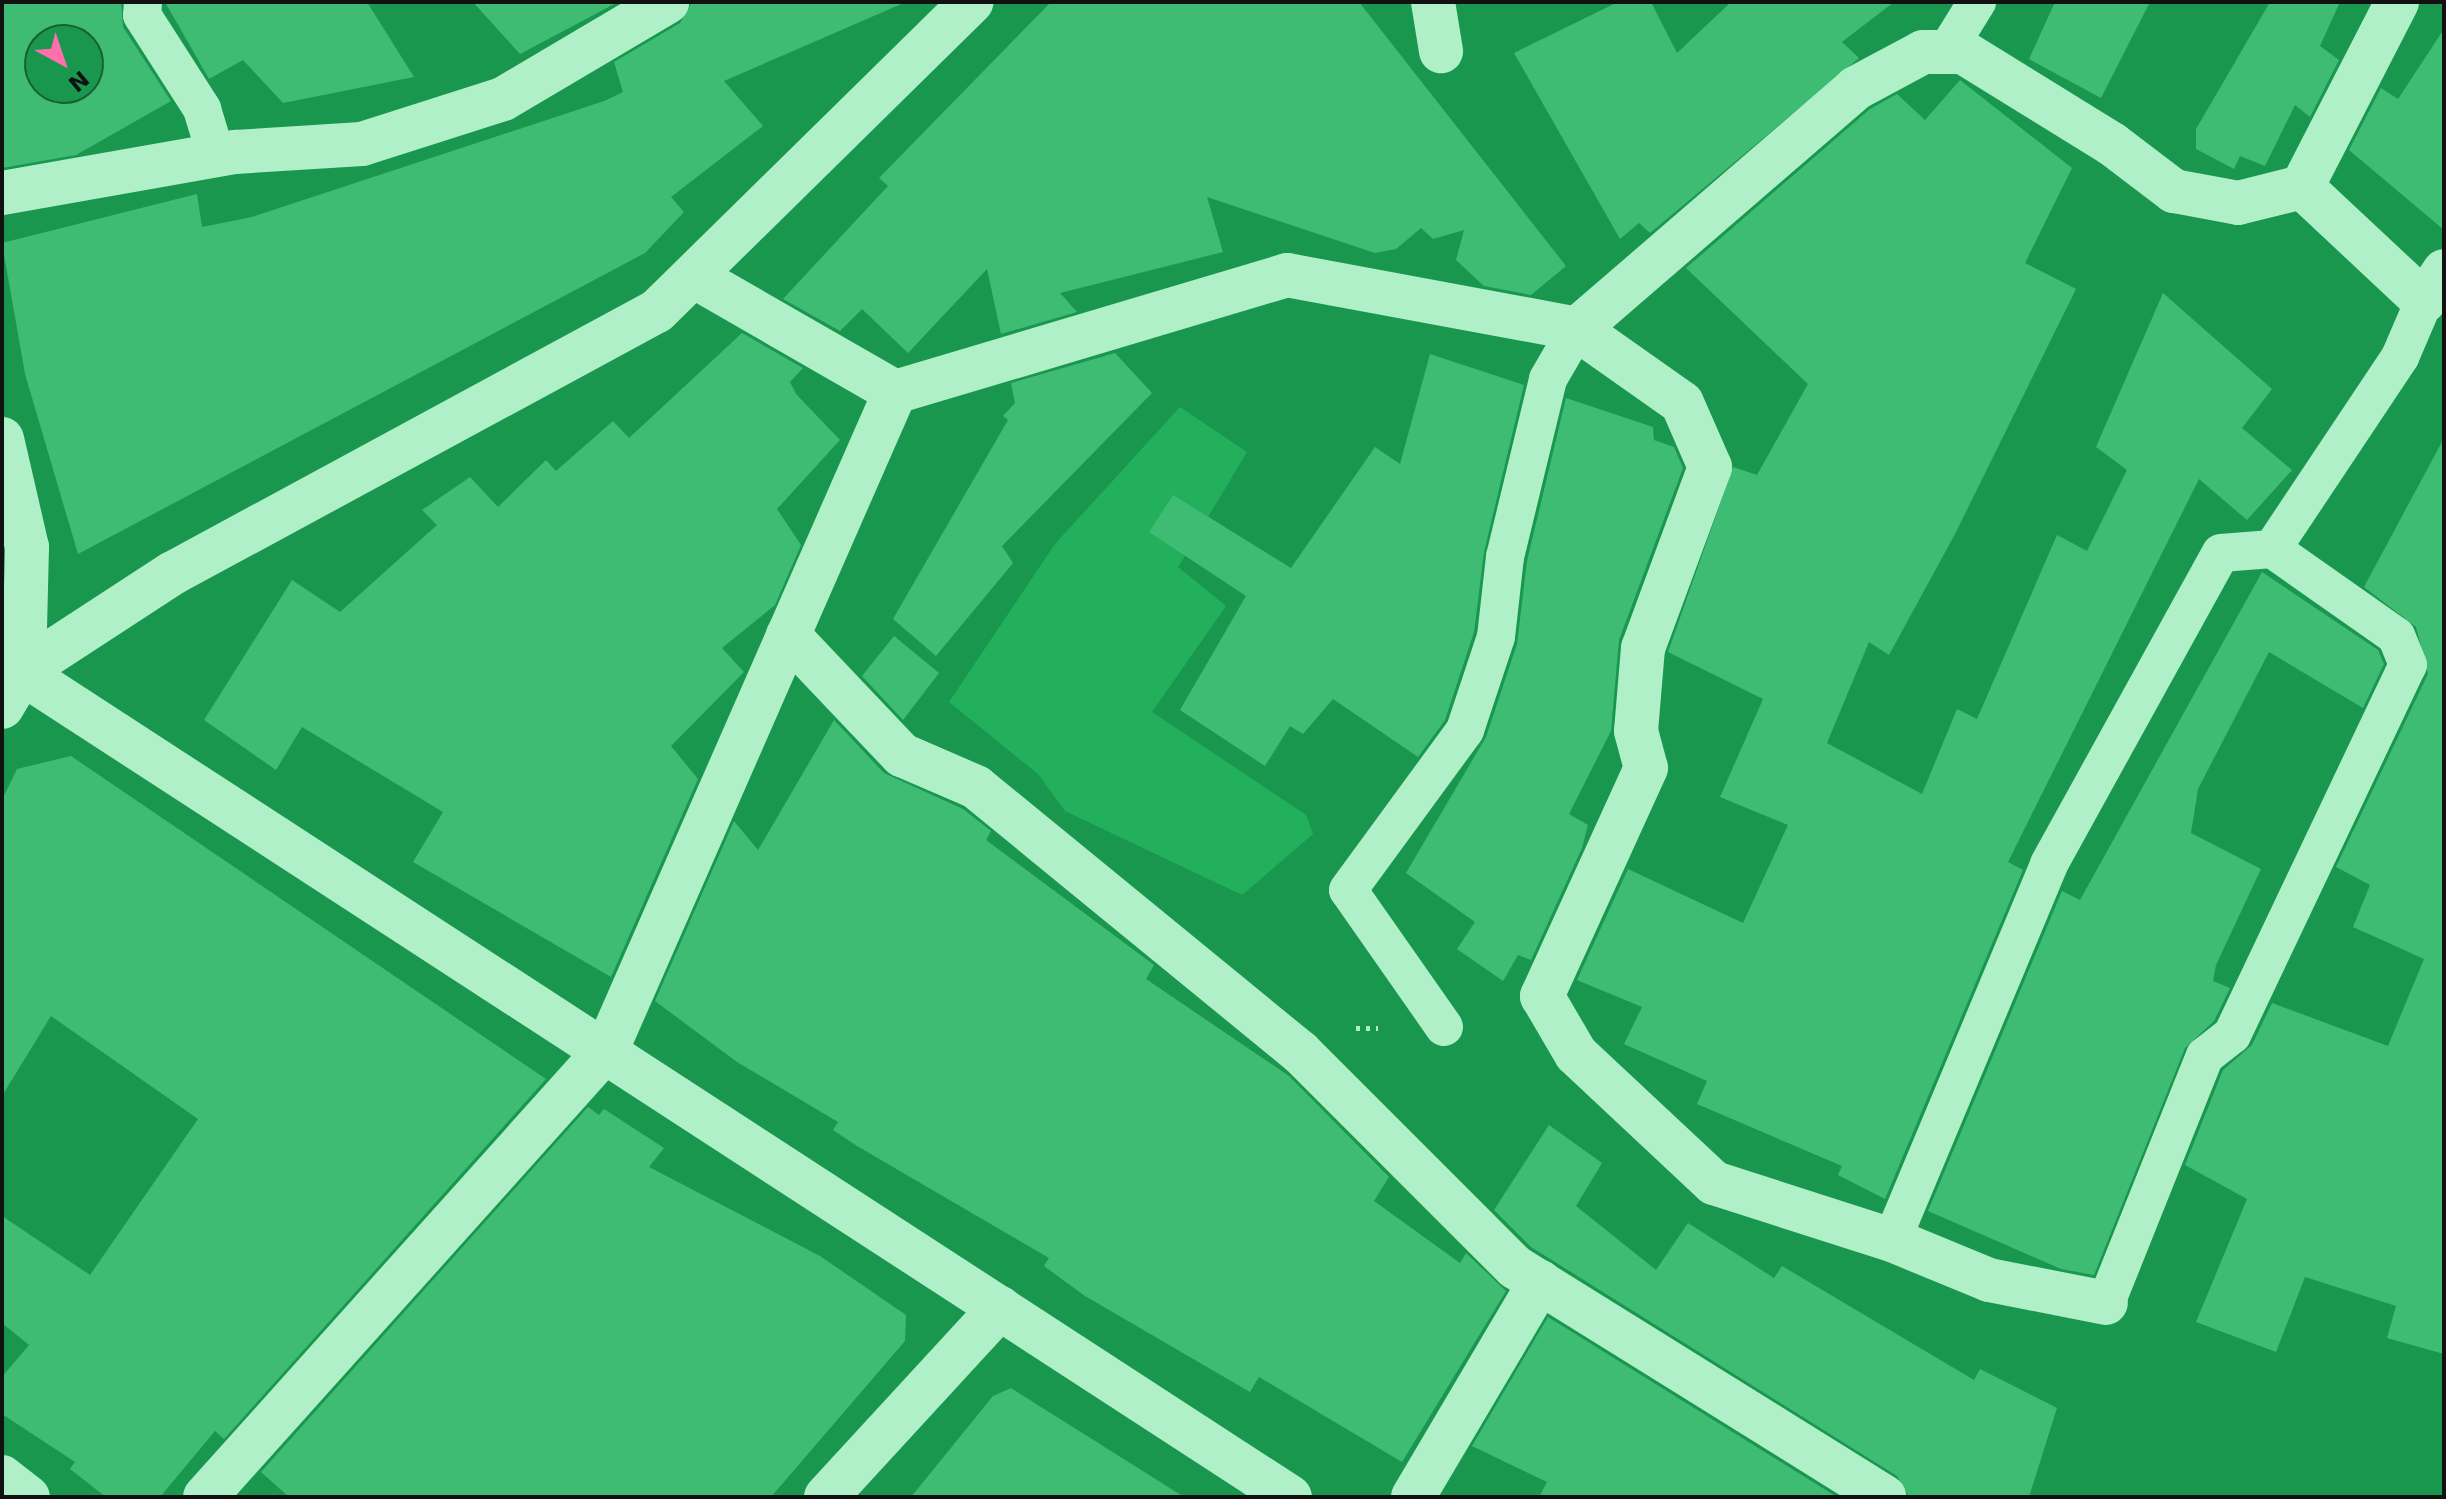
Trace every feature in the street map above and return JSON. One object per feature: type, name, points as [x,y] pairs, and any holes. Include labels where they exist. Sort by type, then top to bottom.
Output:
[{"type":"street","points":[[2,193],[216,155],[362,144],[503,99],[667,2]]},
{"type":"street","points":[[1433,2],[1441,51]]},
{"type":"street","points":[[1577,329],[1856,88],[1923,52],[1963,52],[2072,119],[2174,191],[2238,203],[2302,187],[2397,2]]},
{"type":"street","points":[[13,665],[173,573],[657,311],[695,277],[968,3]]},
{"type":"street","points":[[2302,187],[2434,286]]},
{"type":"street","points":[[695,277],[895,392],[1287,275],[1577,329],[1682,403],[1710,467],[1643,648],[1636,731],[1646,768],[1542,996],[1576,1054],[1714,1183],[1892,1240],[1989,1280],[2106,1303]]},
{"type":"street","points":[[205,1497],[607,1049],[895,392]]},
{"type":"street","points":[[2,439],[27,547],[13,665],[2,707]]},
{"type":"street","points":[[788,635],[902,755],[976,787],[1300,1052],[1515,1267],[1884,1497]]},
{"type":"street","points":[[13,665],[607,1049],[1290,1497]]},
{"type":"street","points":[[1413,1497],[1540,1282]]},
{"type":"street","points":[[826,1497],[1000,1308]]},
{"type":"street","points":[[2,1477],[28,1497]]},
{"type":"lane","points":[[143,2],[142,15],[202,109],[216,155]]},
{"type":"lane","points":[[1946,52],[1977,2]]},
{"type":"lane","points":[[2272,549],[2400,357],[2434,286]]},
{"type":"lane","points":[[1444,1027],[1348,890],[1465,730],[1496,637],[1505,557],[1548,379],[1577,329]]},
{"type":"lane","points":[[1892,1240],[1970,1043],[2064,837],[2221,553],[2272,549],[2396,636],[2408,665],[2232,1035],[2205,1056],[2106,1303]]},
{"type":"green space","points":[[1180,407],[1247,452],[1178,567],[1226,606],[1152,712],[1306,815],[1313,834],[1242,895],[1065,811],[1038,774],[949,702],[1055,544]]},
{"type":"building","points":[[2,2],[121,2],[123,27],[171,101],[76,155],[2,168]]},
{"type":"building","points":[[165,2],[367,2],[414,77],[283,103],[243,60],[209,79]]},
{"type":"building","points":[[473,2],[618,2],[520,54]]},
{"type":"building","points":[[692,2],[906,2],[724,81],[763,126],[671,197],[684,212],[645,253],[78,554],[25,374],[2,243],[197,194],[202,227],[252,217],[604,101],[623,92],[614,62],[680,23]]},
{"type":"building","points":[[1051,2],[1359,2],[1566,266],[1531,295],[1484,286],[1456,260],[1464,230],[1433,239],[1421,228],[1396,249],[1375,253],[1207,197],[1223,252],[1060,293],[1077,312],[1001,334],[987,269],[908,353],[862,309],[840,331],[783,299],[888,186],[879,178]]},
{"type":"building","points":[[1618,2],[1651,2],[1677,53],[1731,2],[1894,2],[1842,42],[1859,58],[1650,233],[1639,223],[1620,239],[1514,53]]},
{"type":"building","points":[[2055,2],[2150,2],[2101,98],[2029,59]]},
{"type":"building","points":[[2270,2],[2340,2],[2320,46],[2339,60],[2310,117],[2295,105],[2265,166],[2240,156],[2234,169],[2196,149],[2196,129]]},
{"type":"building","points":[[2444,29],[2444,230],[2349,150],[2381,88],[2398,99]]},
{"type":"building","points":[[1960,80],[2072,168],[2025,263],[2076,289],[1955,534],[1889,655],[1869,642],[1827,743],[1922,794],[1957,709],[1977,719],[2057,535],[2087,551],[2127,470],[2096,447],[2163,293],[2272,389],[2242,428],[2292,470],[2247,520],[2199,479],[2008,862],[2023,870],[1885,1199],[1838,1175],[1842,1166],[1697,1104],[1707,1081],[1624,1044],[1642,1007],[1577,980],[1628,869],[1743,923],[1788,825],[1720,797],[1763,699],[1668,652],[1733,467],[1757,475],[1808,384],[1686,268],[1870,109],[1897,94],[1925,120]]},
{"type":"building","points":[[742,333],[803,368],[790,382],[796,394],[840,440],[777,509],[801,545],[775,605],[722,648],[744,672],[671,746],[698,779],[611,977],[413,862],[443,812],[302,727],[276,770],[204,720],[292,580],[340,612],[437,525],[422,510],[470,477],[498,507],[546,460],[556,471],[613,421],[629,438]]},
{"type":"building","points":[[1115,353],[1152,393],[1002,546],[1013,563],[936,656],[893,619],[1008,420],[1003,416],[1015,403],[1011,383]]},
{"type":"building","points":[[1430,354],[1524,385],[1484,552],[1474,632],[1445,720],[1418,757],[1333,699],[1303,734],[1290,726],[1265,766],[1180,710],[1246,596],[1149,532],[1173,495],[1291,568],[1375,447],[1400,464]]},
{"type":"building","points":[[1566,398],[1653,427],[1654,440],[1674,447],[1683,468],[1619,640],[1611,731],[1569,814],[1588,825],[1582,848],[1531,960],[1518,955],[1503,981],[1457,949],[1475,922],[1406,873],[1486,737],[1517,644],[1527,561]]},
{"type":"building","points":[[2444,438],[2444,1354],[2387,1338],[2396,1306],[2305,1277],[2276,1352],[2196,1322],[2247,1199],[2185,1165],[2223,1070],[2252,1045],[2272,1003],[2388,1046],[2424,959],[2353,927],[2370,885],[2336,867],[2428,674],[2416,627],[2364,587]]},
{"type":"building","points":[[2262,572],[2378,650],[2384,664],[2363,708],[2269,652],[2198,789],[2191,833],[2261,869],[2216,965],[2213,981],[2230,988],[2214,1021],[2185,1048],[2094,1275],[2061,1269],[1928,1211],[2062,891],[2080,900]]},
{"type":"building","points":[[894,636],[939,673],[903,720],[862,676]]},
{"type":"building","points":[[834,720],[884,773],[963,809],[991,831],[986,840],[1154,965],[1146,979],[1289,1076],[1389,1177],[1374,1201],[1460,1263],[1466,1253],[1506,1291],[1402,1462],[1259,1377],[1250,1392],[1085,1296],[1044,1266],[1049,1258],[857,1146],[833,1130],[838,1122],[737,1062],[655,1001],[734,821],[758,850]]},
{"type":"building","points":[[71,756],[546,1079],[224,1439],[215,1431],[160,1497],[106,1497],[70,1469],[75,1462],[2,1414],[2,1377],[29,1345],[2,1323],[2,1216],[90,1275],[198,1119],[51,1016],[2,1096],[2,800],[17,769]]},
{"type":"building","points":[[588,1107],[599,1115],[604,1109],[664,1148],[649,1167],[820,1256],[906,1315],[905,1341],[771,1497],[289,1497],[261,1472]]},
{"type":"building","points":[[1549,1125],[1602,1163],[1576,1206],[1656,1270],[1688,1223],[1774,1278],[1782,1266],[1974,1380],[1980,1369],[2057,1408],[2029,1497],[1909,1497],[1897,1476],[1531,1247],[1494,1210]]},
{"type":"building","points":[[1548,1317],[1837,1497],[1539,1497],[1547,1482],[1472,1446]]},
{"type":"building","points":[[1011,1388],[1184,1497],[911,1497],[993,1396]]}]
